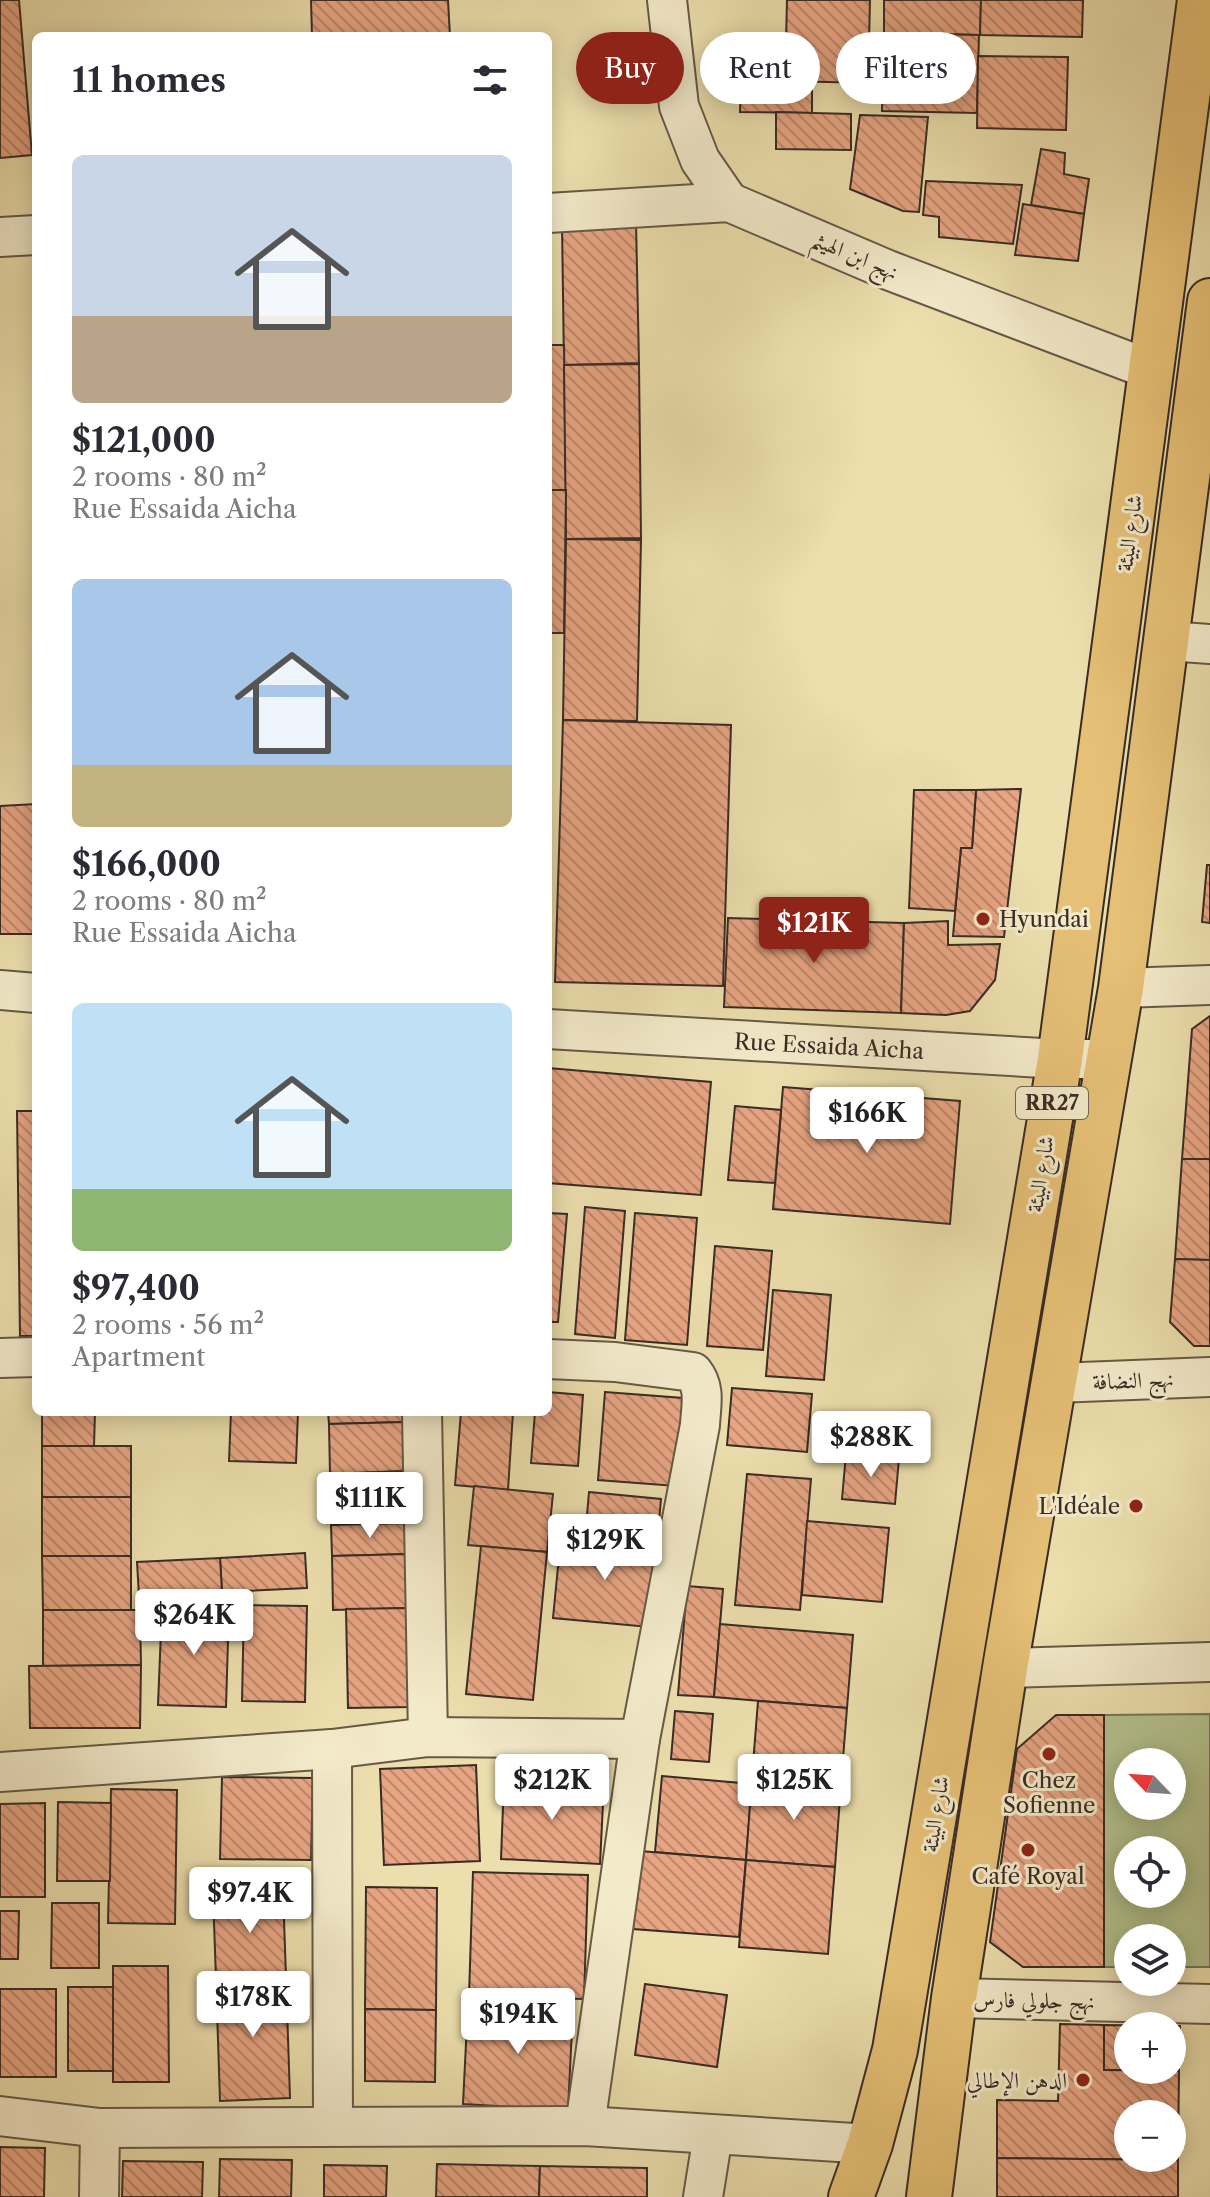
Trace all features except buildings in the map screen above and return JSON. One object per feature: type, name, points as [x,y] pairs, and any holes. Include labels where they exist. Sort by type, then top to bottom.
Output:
[{"type":"main road","name":"شارع البيئة","points":[[851,2197],[870,2144],[895,2050],[1060,1059],[1200,0]]},
{"type":"main road","name":"RR27","points":[[929,2197],[954,1998],[1005,1668],[1121,988],[1189,643],[1210,301]]},
{"type":"street","points":[[667,0],[679,106],[700,160],[729,202]]},
{"type":"street","name":"نهج ابن الهيثم","points":[[552,213],[729,202],[888,270],[1151,370]]},
{"type":"street","points":[[0,237],[32,235]]},
{"type":"street","points":[[1121,988],[1210,985]]},
{"type":"street","points":[[0,990],[32,993]]},
{"type":"street","name":"Rue Essaida Aicha","points":[[552,1029],[1060,1059],[1109,1059]]},
{"type":"street","points":[[0,1358],[32,1357]]},
{"type":"street","points":[[552,1359],[615,1362],[693,1372],[702,1382],[700,1425],[640,1739],[585,2126]]},
{"type":"street","name":"نهج النضافة","points":[[1056,1383],[1210,1377]]},
{"type":"street","points":[[422,1416],[428,1737]]},
{"type":"street","points":[[1005,1668],[1210,1662]]},
{"type":"street","points":[[0,1772],[332,1749],[428,1737],[640,1739]]},
{"type":"street","points":[[332,1749],[333,2126]]},
{"type":"street","name":"نهج جلولي فارس","points":[[954,1998],[1210,2004]]},
{"type":"street","points":[[0,2116],[100,2128],[585,2126],[870,2144]]},
{"type":"street","points":[[99,2197],[100,2128]]},
{"type":"street","points":[[703,2197],[713,2135]]},
{"type":"green space","points":[[1210,1714],[1210,1967],[1186,1967],[1186,1924],[1114,1924],[1114,1967],[1104,1967],[1104,1715]]},
{"type":"place","name":"Hyundai","points":[[983,919]]},
{"type":"place","name":"L'Idéale","points":[[1136,1506]]},
{"type":"place","name":"Chez Sofienne","points":[[1049,1754]]},
{"type":"place","name":"Café Royal","points":[[1028,1850]]},
{"type":"place","name":"الدهن الإطالي","points":[[1083,2080]]}]
